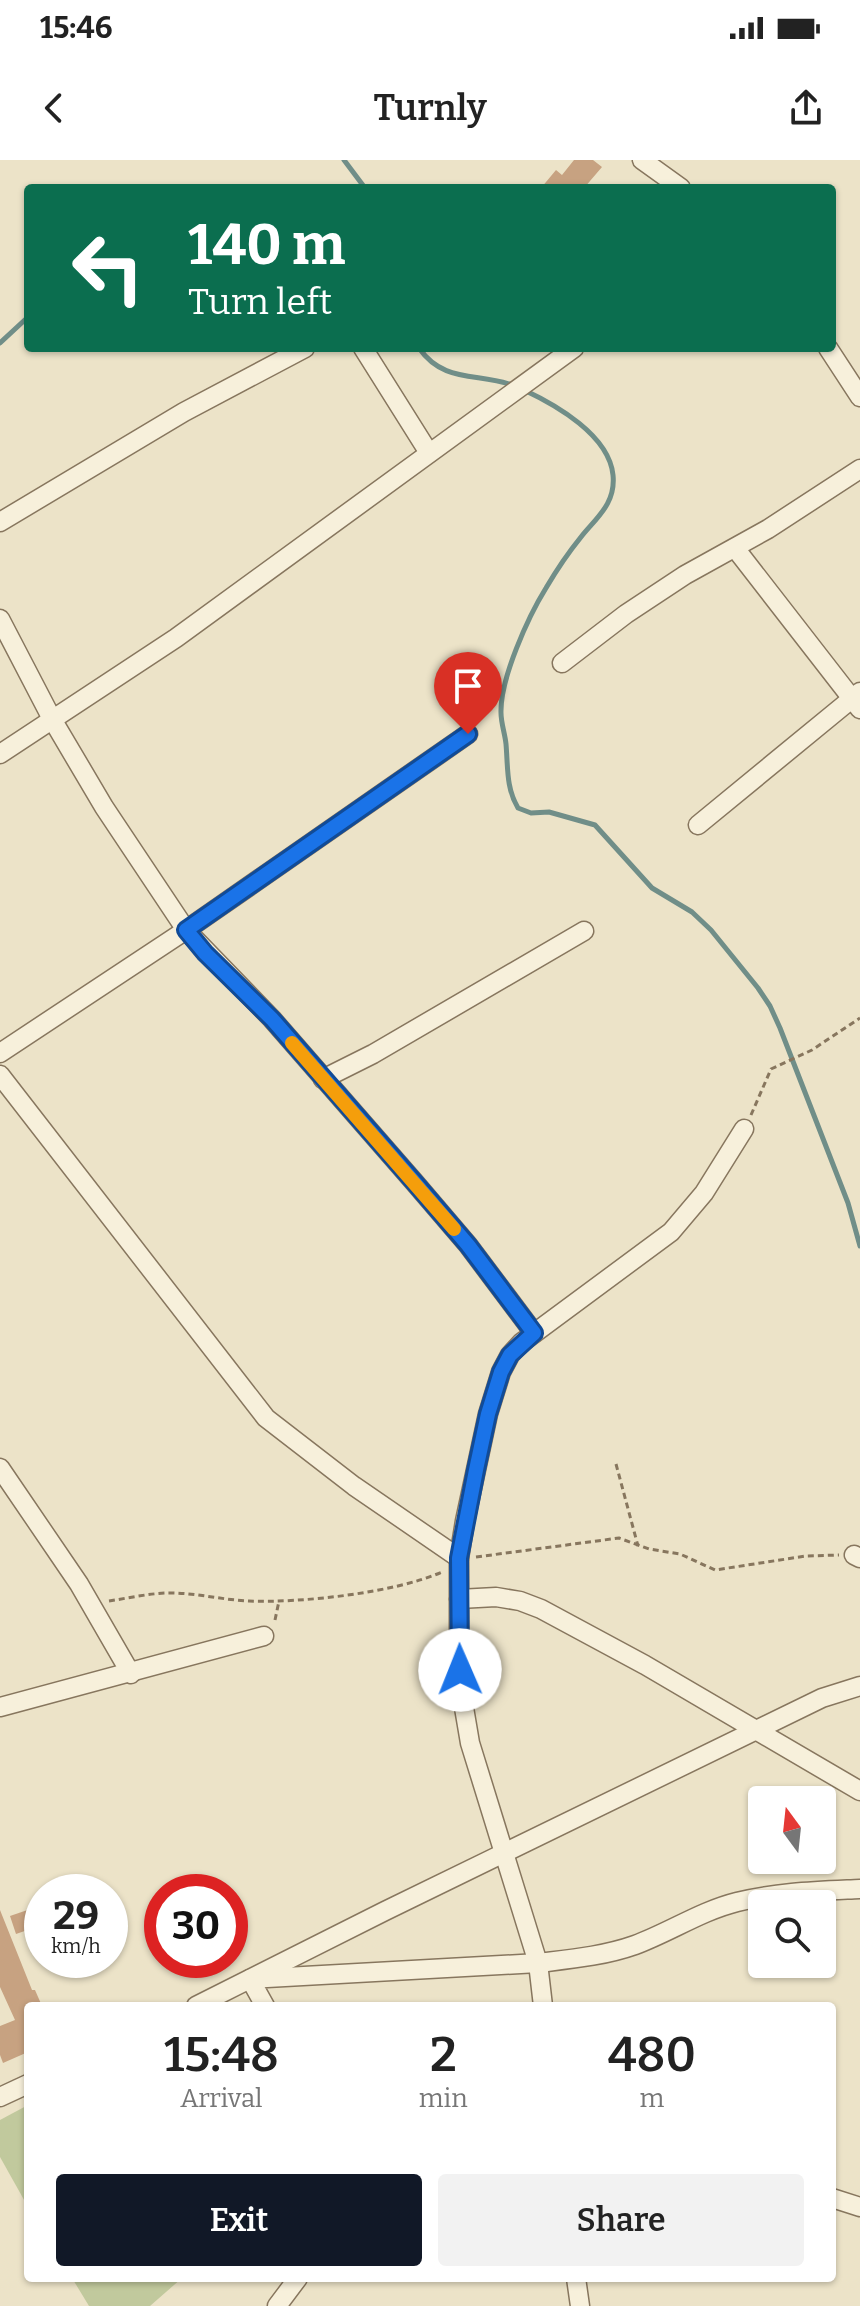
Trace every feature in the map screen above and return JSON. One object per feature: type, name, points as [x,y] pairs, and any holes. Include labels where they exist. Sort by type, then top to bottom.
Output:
[{"type":"street","points":[[642,160],[675,184]]},
{"type":"street","points":[[0,522],[184,412],[297,352]]},
{"type":"street","points":[[366,352],[429,453]]},
{"type":"street","points":[[0,754],[176,638],[568,352]]},
{"type":"street","points":[[831,352],[860,397]]},
{"type":"street","points":[[562,663],[626,614],[685,575],[735,548],[860,469]]},
{"type":"street","points":[[698,825],[857,700],[735,548]]},
{"type":"street","points":[[0,619],[52,719],[104,807],[186,930],[272,1019],[468,1245],[534,1333]]},
{"type":"street","points":[[0,1053],[186,930],[468,734]]},
{"type":"street","points":[[323,1079],[385,1047],[584,931]]},
{"type":"street","points":[[0,1075],[266,1418],[354,1486],[459,1558]]},
{"type":"street","points":[[543,2002],[538,1963],[470,1743],[461,1690],[459,1558],[485,1428],[501,1372],[510,1355],[534,1333],[671,1232],[704,1193],[744,1129]]},
{"type":"street","points":[[0,1468],[90,1603],[131,1674]]},
{"type":"street","points":[[459,1599],[496,1597],[541,1609],[645,1665],[860,1791]]},
{"type":"street","points":[[0,1707],[264,1636]]},
{"type":"street","points":[[204,2002],[822,1698],[860,1686]]},
{"type":"street","points":[[250,1979],[538,1963],[608,1953],[637,1944],[707,1911],[738,1902],[807,1892],[860,1889]]},
{"type":"street","points":[[250,1979],[263,2002]]},
{"type":"street","points":[[0,2097],[24,2086]]},
{"type":"street","points":[[836,2199],[860,2207]]},
{"type":"street","points":[[277,2306],[295,2282]]},
{"type":"street","points":[[577,2282],[580,2306]]},
{"type":"path","points":[[744,1129],[771,1069],[812,1050],[860,1018]]},
{"type":"path","points":[[616,1464],[638,1546]]},
{"type":"path","points":[[90,1603],[167,1593],[247,1601],[339,1596],[432,1577],[459,1558],[521,1553],[619,1538],[638,1546],[668,1550],[715,1570],[806,1556],[857,1556]]},
{"type":"green space","points":[[24,2107],[24,2200],[0,2157],[0,2120]]},
{"type":"green space","points":[[74,2282],[177,2282],[150,2306],[89,2306]]},
{"type":"building","points":[[574,160],[593,160],[602,167],[587,184],[544,184],[556,170],[562,175]]},
{"type":"building","points":[[0,1910],[24,1970],[24,1978],[27,1978],[40,2002],[24,2002],[24,2054],[3,2063],[0,2026],[15,2020],[0,1987]]},
{"type":"building","points":[[24,1911],[24,1931],[16,1934],[10,1916]]},
{"type":"waterway","points":[[344,160],[362,184]]},
{"type":"waterway","points":[[0,343],[24,321]]},
{"type":"waterway","points":[[423,352],[439,367],[451,372],[515,386]]},
{"type":"waterway","points":[[524,390],[565,413],[592,434],[609,460],[613,485],[604,510],[567,556],[539,600],[510,666],[501,713],[511,793],[518,808],[531,813],[549,812],[595,825],[652,888],[692,912],[711,930],[758,988],[780,1028],[848,1203],[860,1246]]},
{"type":"slow traffic","points":[[292,1043],[454,1229]]},
{"type":"route","points":[[460,1670],[459,1558],[488,1414],[501,1372],[510,1355],[534,1333],[468,1245],[415,1183],[362,1126],[272,1019],[186,930],[468,734]]}]
